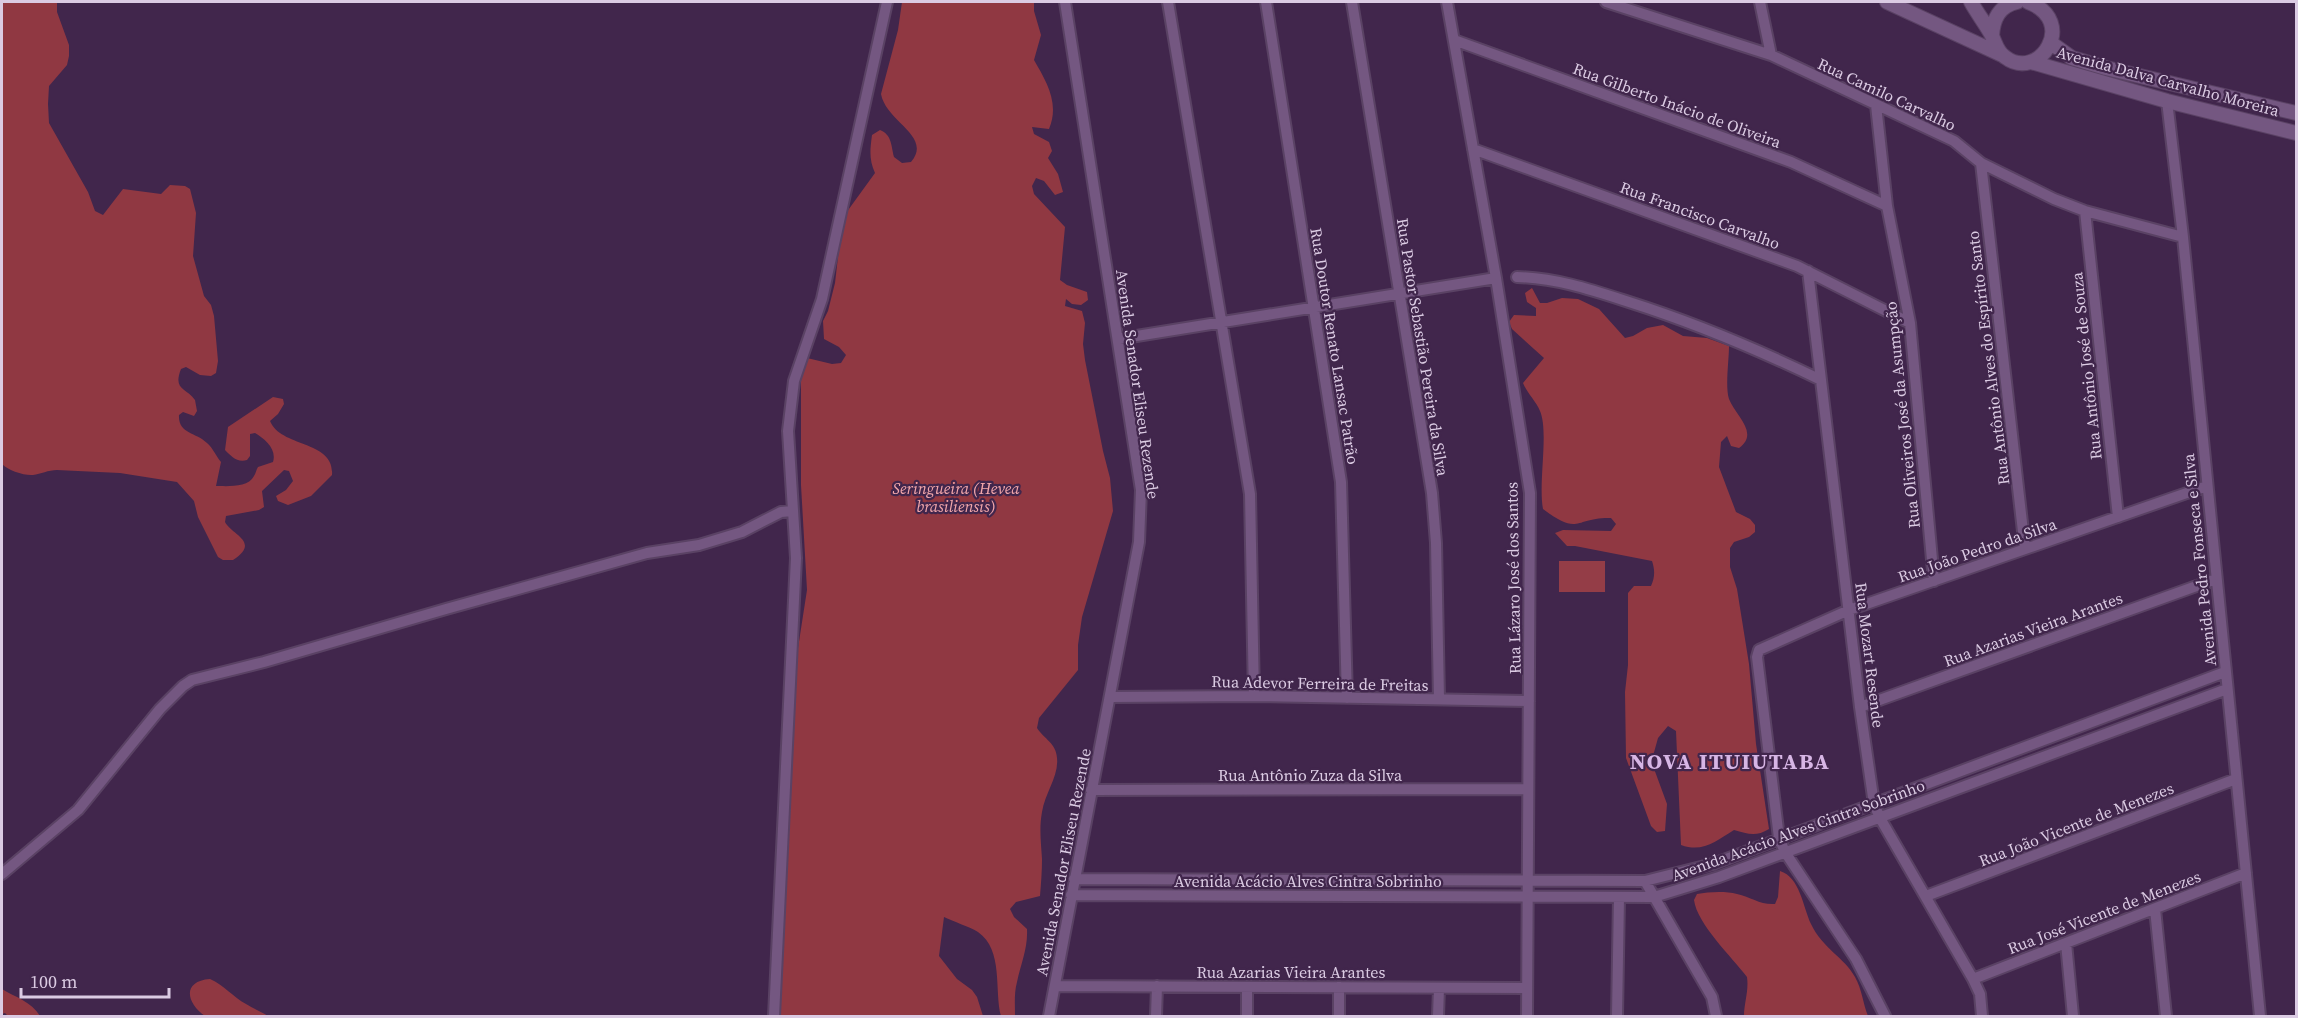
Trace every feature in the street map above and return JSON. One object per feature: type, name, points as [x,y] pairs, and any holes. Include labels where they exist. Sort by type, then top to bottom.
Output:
[{"type":"street","points":[[774,1017],[796,558],[788,431],[794,381],[822,299],[887,2]]},
{"type":"street","name":"Avenida Senador Eliseu Rezende","points":[[1049,1017],[1110,698],[1141,520],[1141,490],[1065,2]]},
{"type":"street","points":[[1168,2],[1250,494],[1254,696]]},
{"type":"street","name":"Rua Doutor Renato Lansac Patrão","points":[[1266,2],[1341,482],[1347,698]]},
{"type":"street","name":"Rua Pastor Sebastião Pereira da Silva","points":[[1352,2],[1432,492],[1436,543],[1439,699]]},
{"type":"street","name":"Rua Lázaro José dos Santos","points":[[1448,2],[1496,278],[1530,494],[1527,1017]]},
{"type":"street","name":"Rua Camilo Carvalho","points":[[1605,2],[1771,55],[1954,141],[1981,163],[2054,199],[2085,211],[2183,237]]},
{"type":"street","points":[[1760,2],[1771,55]]},
{"type":"street","points":[[1887,2],[2004,56]]},
{"type":"street","points":[[1971,2],[1992,36],[1996,47],[2004,56]]},
{"type":"street","points":[[1992,36],[1992,25],[1996,15],[2003,7],[2013,2]]},
{"type":"street","points":[[2028,2],[2040,6],[2049,16],[2053,30],[2051,43],[2046,51],[2031,62]]},
{"type":"street","name":"Rua Gilberto Inácio de Oliveira","points":[[1454,40],[1791,162],[1887,206]]},
{"type":"street","name":"Avenida Dalva Carvalho Moreira","points":[[2051,43],[2072,58],[2106,68],[2296,113]]},
{"type":"street","name":"Avenida Dalva Carvalho Moreira","points":[[2004,56],[2016,62],[2031,62],[2167,101],[2296,133]]},
{"type":"street","name":"Avenida Pedro Fonseca e Silva","points":[[2167,101],[2183,237],[2260,1017]]},
{"type":"street","name":"Rua Oliveiros José da Asumpção","points":[[1876,105],[1887,206],[1910,323],[1934,580]]},
{"type":"street","name":"Rua Francisco Carvalho","points":[[1473,149],[1808,271],[1910,323]]},
{"type":"street","name":"Rua Antônio Alves do Espírito Santo","points":[[1981,163],[2025,549]]},
{"type":"street","name":"Rua Antônio José de Souza","points":[[2085,211],[2118,517]]},
{"type":"street","name":"Rua Mozart Resende","points":[[1808,271],[1860,707],[1874,804],[1973,979],[1980,994],[1982,1017]]},
{"type":"street","points":[[1517,277],[1567,282],[1681,318],[1821,380]]},
{"type":"street","points":[[1118,339],[1496,278]]},
{"type":"street","name":"Rua João Pedro da Silva","points":[[1779,838],[1757,657],[1759,650],[1849,610],[2207,486]]},
{"type":"street","points":[[2,874],[78,810],[160,709],[192,680],[264,662],[647,553],[699,545],[742,532],[781,512],[792,511]]},
{"type":"street","name":"Rua Azarias Vieira Arantes","points":[[1860,707],[2216,579]]},
{"type":"street","name":"Avenida Acácio Alves Cintra Sobrinho","points":[[1074,879],[1645,881],[1713,864],[2225,672]]},
{"type":"street","name":"Avenida Acácio Alves Cintra Sobrinho","points":[[1071,895],[1654,897],[1719,877],[2227,689]]},
{"type":"street","name":"Rua Adevor Ferreira de Freitas","points":[[1110,698],[1254,696],[1529,701]]},
{"type":"street","name":"Rua João Vicente de Menezes","points":[[1926,896],[2236,779]]},
{"type":"street","name":"Rua Antônio Zuza da Silva","points":[[1091,790],[1528,789]]},
{"type":"street","points":[[1779,838],[1785,852],[1856,959],[1885,1017]]},
{"type":"street","name":"Rua José Vicente de Menezes","points":[[1973,979],[2246,873]]},
{"type":"street","points":[[1645,881],[1712,998],[1716,1017]]},
{"type":"street","points":[[1617,1017],[1619,897]]},
{"type":"street","points":[[2155,909],[2166,1017]]},
{"type":"street","points":[[2066,943],[2073,1017]]},
{"type":"street","name":"Rua Azarias Vieira Arantes","points":[[1055,986],[1527,988]]},
{"type":"street","points":[[1156,1017],[1157,986]]},
{"type":"street","points":[[1247,987],[1247,1017]]},
{"type":"street","points":[[1339,987],[1339,1017]]},
{"type":"street","points":[[1438,1017],[1439,988]]},
{"type":"shaded area","points":[[1559,561],[1605,561],[1605,592],[1559,592]]},
{"type":"green space","points":[[2,2],[57,2],[57,12],[69,45],[69,56],[67,65],[49,86],[49,123],[88,192],[95,211],[103,215],[123,189],[161,194],[170,185],[185,186],[190,189],[196,213],[193,256],[204,296],[211,305],[214,316],[218,361],[216,373],[211,376],[200,375],[186,367],[181,369],[179,385],[195,400],[197,411],[194,416],[183,412],[179,415],[179,421],[185,429],[203,439],[221,462],[216,486],[237,486],[247,483],[254,476],[258,467],[273,462],[272,449],[255,433],[250,434],[250,456],[247,460],[237,460],[225,450],[228,427],[273,397],[283,399],[284,404],[270,421],[276,430],[317,450],[331,464],[332,475],[311,496],[288,505],[278,501],[276,496],[286,490],[293,481],[289,471],[284,470],[262,491],[264,507],[226,516],[225,522],[245,543],[241,554],[233,560],[223,560],[218,557],[198,517],[194,501],[177,482],[120,473],[57,470],[30,475],[21,474],[2,464]]},
{"type":"green space","name":"Seringueira (Hevea brasiliensis)","points":[[902,2],[1034,2],[1034,11],[1041,35],[1034,60],[1050,93],[1053,110],[1049,129],[1032,127],[1034,134],[1049,142],[1052,151],[1048,158],[1058,174],[1063,192],[1055,195],[1044,181],[1036,178],[1032,186],[1034,194],[1065,227],[1060,280],[1087,292],[1088,300],[1081,305],[1072,304],[1066,299],[1065,306],[1082,311],[1085,323],[1083,344],[1085,360],[1110,478],[1113,511],[1082,617],[1078,645],[1078,670],[1039,718],[1037,728],[1052,745],[1056,753],[1057,765],[1041,818],[1040,896],[1016,902],[1010,909],[1014,917],[1027,929],[1025,949],[1015,990],[1015,1016],[1001,1016],[995,960],[986,940],[978,932],[944,917],[939,956],[957,979],[972,990],[977,997],[983,1016],[776,1016],[784,938],[788,798],[798,648],[807,590],[801,485],[801,375],[807,358],[832,364],[841,363],[846,355],[839,347],[824,339],[823,321],[835,283],[841,231],[846,213],[875,173],[870,155],[872,135],[880,130],[884,132],[890,141],[894,157],[902,163],[911,162],[916,153],[916,144],[912,136],[891,113],[881,94],[898,30]]},
{"type":"green space","points":[[1532,288],[1540,303],[1562,298],[1578,299],[1599,309],[1625,338],[1647,328],[1663,325],[1683,336],[1707,338],[1729,346],[1727,381],[1729,399],[1747,430],[1747,436],[1739,448],[1731,446],[1727,436],[1721,442],[1719,467],[1736,512],[1750,519],[1755,525],[1755,532],[1749,537],[1734,542],[1730,548],[1730,567],[1737,589],[1749,664],[1756,744],[1769,829],[1764,832],[1752,834],[1734,830],[1703,847],[1681,845],[1676,731],[1668,726],[1658,738],[1653,756],[1653,766],[1667,804],[1665,831],[1657,832],[1651,826],[1626,758],[1625,692],[1628,665],[1628,593],[1634,586],[1651,586],[1654,577],[1653,564],[1652,561],[1567,546],[1555,533],[1563,530],[1611,531],[1616,524],[1611,518],[1571,524],[1543,509],[1543,420],[1523,383],[1544,358],[1512,329],[1509,322],[1514,315],[1536,316],[1536,308],[1527,302],[1525,293]]},
{"type":"green space","points":[[1780,871],[1792,879],[1816,933],[1855,977],[1868,1016],[1744,1016],[1747,977],[1708,930],[1694,900],[1697,894],[1722,892],[1775,904],[1778,897]]},
{"type":"green space","points":[[210,979],[241,1001],[268,1016],[205,1016],[194,1005],[190,993],[195,984]]},
{"type":"green space","points":[[2,989],[28,1003],[40,1016],[2,1014]]},
{"type":"district","name":"NOVA ITUIUTABA","points":[[1730,761]]}]
